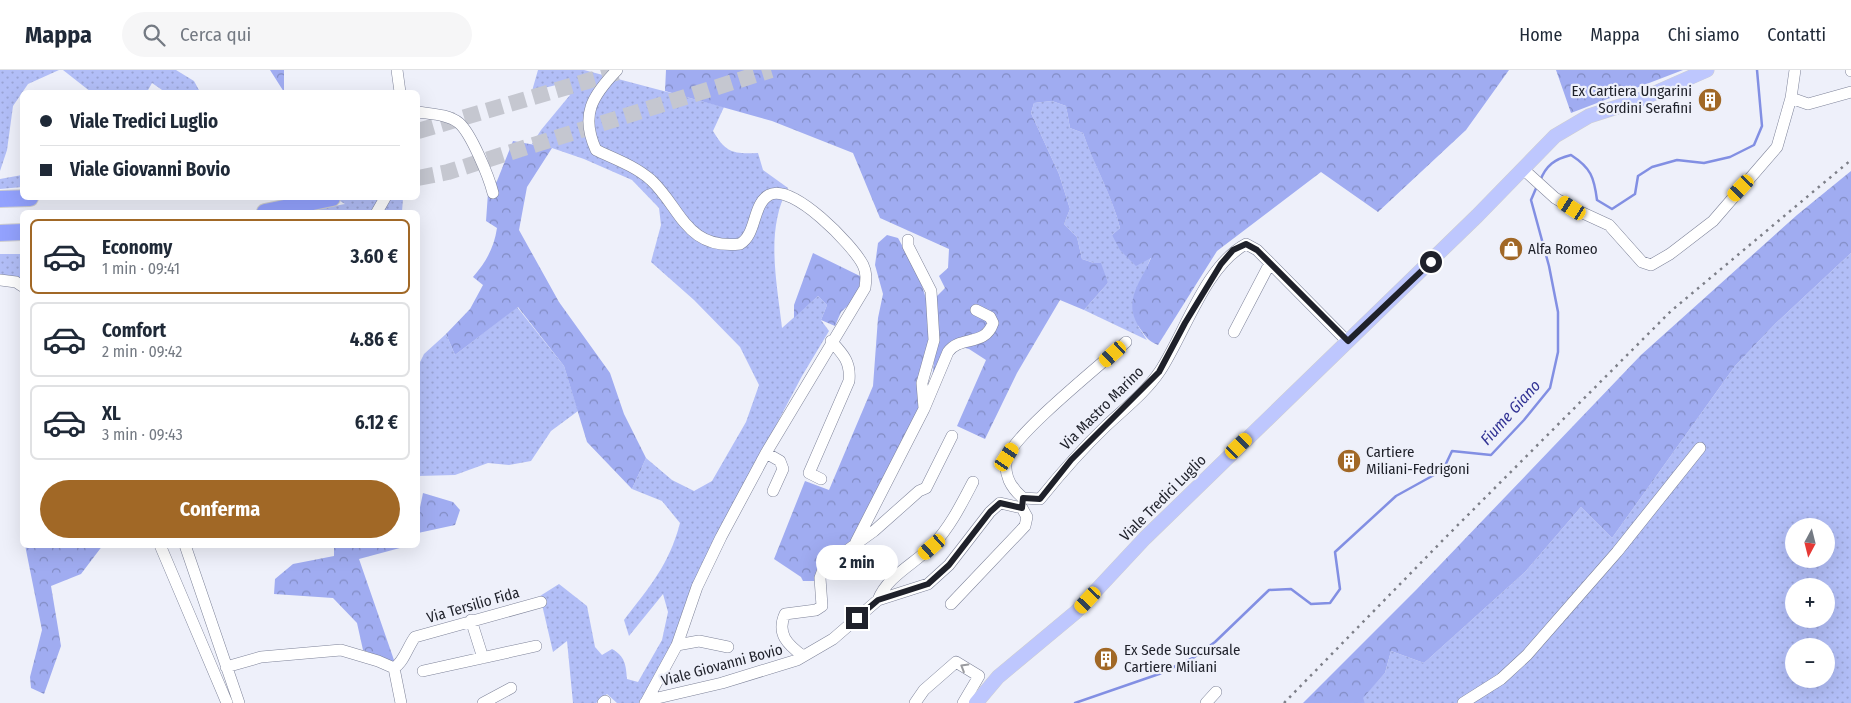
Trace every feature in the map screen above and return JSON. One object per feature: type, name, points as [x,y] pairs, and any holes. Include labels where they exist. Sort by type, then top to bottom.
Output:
[{"type":"highway","points":[[0,199],[20,198]]},
{"type":"highway","points":[[275,210],[322,200]]},
{"type":"highway","points":[[0,233],[20,232]]},
{"type":"main road","name":"Viale Tredici Luglio","points":[[976,703],[998,677],[1076,612],[1145,538],[1477,216],[1555,136],[1589,116],[1639,100],[1707,70]]},
{"type":"street","points":[[397,70],[400,90]]},
{"type":"street","points":[[618,70],[605,83],[587,116],[592,141],[596,150],[632,167],[651,180],[683,223],[698,236],[717,243],[740,244],[749,235],[763,201],[769,195],[784,193],[794,197],[823,220],[855,254],[866,272],[865,288],[831,340],[766,453],[697,587],[677,645],[646,702]]},
{"type":"street","points":[[1523,169],[1572,208],[1609,225],[1642,262],[1651,265],[1670,254],[1713,221],[1777,147],[1791,98],[1795,70]]},
{"type":"street","points":[[1791,98],[1808,104],[1851,92]]},
{"type":"street","points":[[420,112],[445,116],[460,123],[489,177],[493,193]]},
{"type":"street","points":[[908,240],[910,251],[931,291],[934,340],[922,383],[924,409]]},
{"type":"street","name":"Via Mastro Marino","points":[[1022,503],[1040,499],[1071,460],[1159,372],[1200,298],[1221,264],[1233,250],[1246,244],[1257,250],[1348,341]]},
{"type":"street","points":[[1234,332],[1270,263]]},
{"type":"street","points":[[0,280],[16,282],[20,285]]},
{"type":"street","points":[[856,543],[924,409],[952,347],[986,336],[991,328],[993,323],[990,317],[976,310]]},
{"type":"street","points":[[821,479],[809,473],[849,381],[850,370],[847,358],[831,340]]},
{"type":"street","points":[[951,604],[1025,526],[1027,517],[1022,503],[1006,476],[1007,457],[1021,436],[1126,342]]},
{"type":"street","points":[[804,656],[789,646],[782,635],[781,623],[785,614],[816,610],[822,606],[820,578],[824,567],[874,531],[919,491],[926,488],[952,436]]},
{"type":"street","points":[[1463,703],[1501,679],[1527,655],[1617,552],[1700,448]]},
{"type":"street","points":[[766,453],[780,461],[782,469],[773,491]]},
{"type":"street","points":[[878,600],[882,590],[932,547],[949,526],[973,482]]},
{"type":"street","points":[[878,600],[928,584],[949,565],[990,512],[1000,503],[1022,503]]},
{"type":"street","points":[[161,548],[228,703]]},
{"type":"street","points":[[186,548],[238,703]]},
{"type":"street","name":"Viale Giovanni Bovio","points":[[646,702],[757,674],[804,656],[833,639],[878,600]]},
{"type":"street","name":"Via Tersilio Fida","points":[[394,668],[399,664],[416,637],[471,620],[541,602]]},
{"type":"street","points":[[471,620],[483,658]]},
{"type":"street","points":[[677,645],[699,641],[728,647]]},
{"type":"street","points":[[423,671],[536,646]]},
{"type":"street","points":[[226,667],[261,657],[341,650],[394,668],[401,703]]},
{"type":"street","points":[[915,703],[924,690],[956,662],[979,676],[963,703]]},
{"type":"street","points":[[482,703],[511,688]]},
{"type":"street","points":[[1206,703],[1216,692]]},
{"type":"shaded area","points":[[0,70],[59,70],[28,84],[24,90],[20,90],[20,96],[13,106],[7,150],[0,171]]},
{"type":"shaded area","points":[[63,70],[176,70],[194,81],[199,90],[162,90],[152,83],[148,90],[88,90]]},
{"type":"shaded area","points":[[538,70],[584,70],[724,107],[713,131],[722,144],[731,151],[758,153],[763,170],[788,188],[781,204],[775,239],[776,275],[782,328],[818,296],[827,305],[821,320],[829,331],[802,376],[727,518],[675,640],[640,703],[617,703],[607,694],[596,703],[573,703],[567,641],[553,652],[540,596],[559,584],[587,606],[595,647],[602,655],[612,649],[620,655],[624,661],[627,679],[638,682],[662,640],[668,612],[663,594],[629,636],[624,620],[658,574],[676,538],[680,523],[662,501],[632,489],[646,458],[672,480],[694,491],[712,481],[746,422],[759,385],[740,347],[694,300],[651,262],[661,225],[659,208],[632,180],[584,159],[552,148],[532,144],[570,95],[556,85],[532,91]]},
{"type":"shaded area","points":[[1052,101],[1066,106],[1070,128],[1083,133],[1117,216],[1120,228],[1112,235],[1151,257],[1144,274],[1138,326],[1147,340],[1084,310],[1108,283],[1094,263],[1082,259],[1077,237],[1064,224],[1070,209],[1059,174],[1031,113],[1034,103]]},
{"type":"shaded area","points":[[20,175],[20,187],[0,189],[0,179]]},
{"type":"shaded area","points":[[338,200],[403,200],[402,210],[314,210],[345,204]]},
{"type":"shaded area","points":[[1851,253],[1851,703],[1365,703],[1362,698],[1385,673],[1391,651],[1424,663],[1525,572],[1581,507],[1612,538],[1735,366],[1776,323]]},
{"type":"shaded area","points":[[0,254],[20,254],[20,283],[0,276]]},
{"type":"shaded area","points":[[517,307],[564,366],[578,411],[551,431],[531,461],[509,465],[488,463],[455,475],[420,476],[420,362],[424,354],[446,334],[455,355]]},
{"type":"green space","points":[[270,70],[284,70],[283,90]]},
{"type":"green space","points":[[666,70],[1509,70],[1466,130],[1378,212],[1321,172],[1217,251],[1158,345],[1150,341],[1141,330],[1135,320],[1132,302],[1134,293],[1151,258],[1136,266],[1120,250],[1112,235],[1120,228],[1117,216],[1083,133],[1070,128],[1066,106],[1052,101],[1034,103],[1031,113],[1059,174],[1070,209],[1064,224],[1077,237],[1082,259],[1101,263],[1108,283],[1084,310],[1060,300],[1017,373],[985,439],[957,426],[986,360],[969,349],[950,344],[932,378],[937,338],[936,297],[945,288],[939,276],[948,268],[949,249],[880,218],[853,153],[772,121],[665,91]]},
{"type":"green space","points":[[1556,70],[1683,70],[1571,113]]},
{"type":"green space","points":[[513,141],[552,148],[527,187],[519,230],[559,302],[610,373],[624,414],[646,458],[632,489],[587,442],[564,366],[518,307],[455,355],[446,334],[470,309],[483,285],[473,277],[489,254],[497,228],[486,221],[488,193],[497,181]]},
{"type":"green space","points":[[1851,171],[1851,253],[1776,323],[1735,366],[1612,538],[1581,507],[1525,572],[1424,663],[1391,651],[1385,673],[1363,698],[1365,703],[1303,703],[1417,589],[1641,355],[1797,215]]},
{"type":"green space","points":[[887,235],[898,238],[919,276],[928,305],[928,350],[918,412],[858,538],[817,581],[803,581],[801,577],[774,559],[805,481],[829,490],[873,386],[878,318],[883,294],[875,265],[878,243]]},
{"type":"green space","points":[[813,253],[864,278],[853,301],[841,312],[835,326],[821,320],[827,305],[818,296],[794,318],[794,305]]},
{"type":"green space","points":[[423,493],[453,502],[460,510],[455,525],[420,533],[420,507]]},
{"type":"green space","points":[[26,548],[101,548],[81,574],[51,586],[61,646],[44,694],[31,688],[30,677],[42,630]]},
{"type":"green space","points":[[334,548],[400,548],[359,559],[395,663],[363,650],[357,623],[333,598],[274,594],[275,579],[293,564],[334,556]]},
{"type":"waterway","name":"Fiume Giano","points":[[1540,181],[1548,167],[1560,158],[1571,155],[1583,164],[1593,179],[1597,200],[1612,209],[1635,194],[1638,176],[1652,167],[1677,160],[1704,163],[1730,157],[1754,145],[1762,126],[1757,70]]},
{"type":"waterway","name":"Fiume Giano","points":[[1075,703],[1159,674],[1193,658],[1215,642],[1269,590],[1291,589],[1311,604],[1330,603],[1340,589],[1335,552],[1396,496],[1443,470],[1452,451],[1491,455],[1524,420],[1550,388],[1558,352],[1558,312],[1549,266],[1531,200],[1537,186]]},
{"type":"tunnel","points":[[420,130],[625,70]]},
{"type":"tunnel","points":[[420,178],[448,172],[771,70]]},
{"type":"railway","points":[[1284,703],[1671,311],[1851,160]]},
{"type":"place","name":"Ex Cartiera Ungarini Sordini Serafini","points":[[1710,100]]},
{"type":"place","name":"Alfa Romeo","points":[[1511,249]]},
{"type":"place","name":"Cartiere Miliani-Fedrigoni","points":[[1349,461]]},
{"type":"place","name":"Ex Sede Succursale Cartiere Miliani","points":[[1106,659]]},
{"type":"route","points":[[857,618],[878,600],[928,584],[949,565],[990,512],[1000,503],[1022,508],[1023,498],[1040,499],[1071,460],[1159,372],[1185,323],[1221,264],[1233,250],[1246,244],[1257,250],[1348,341],[1431,262]]}]
